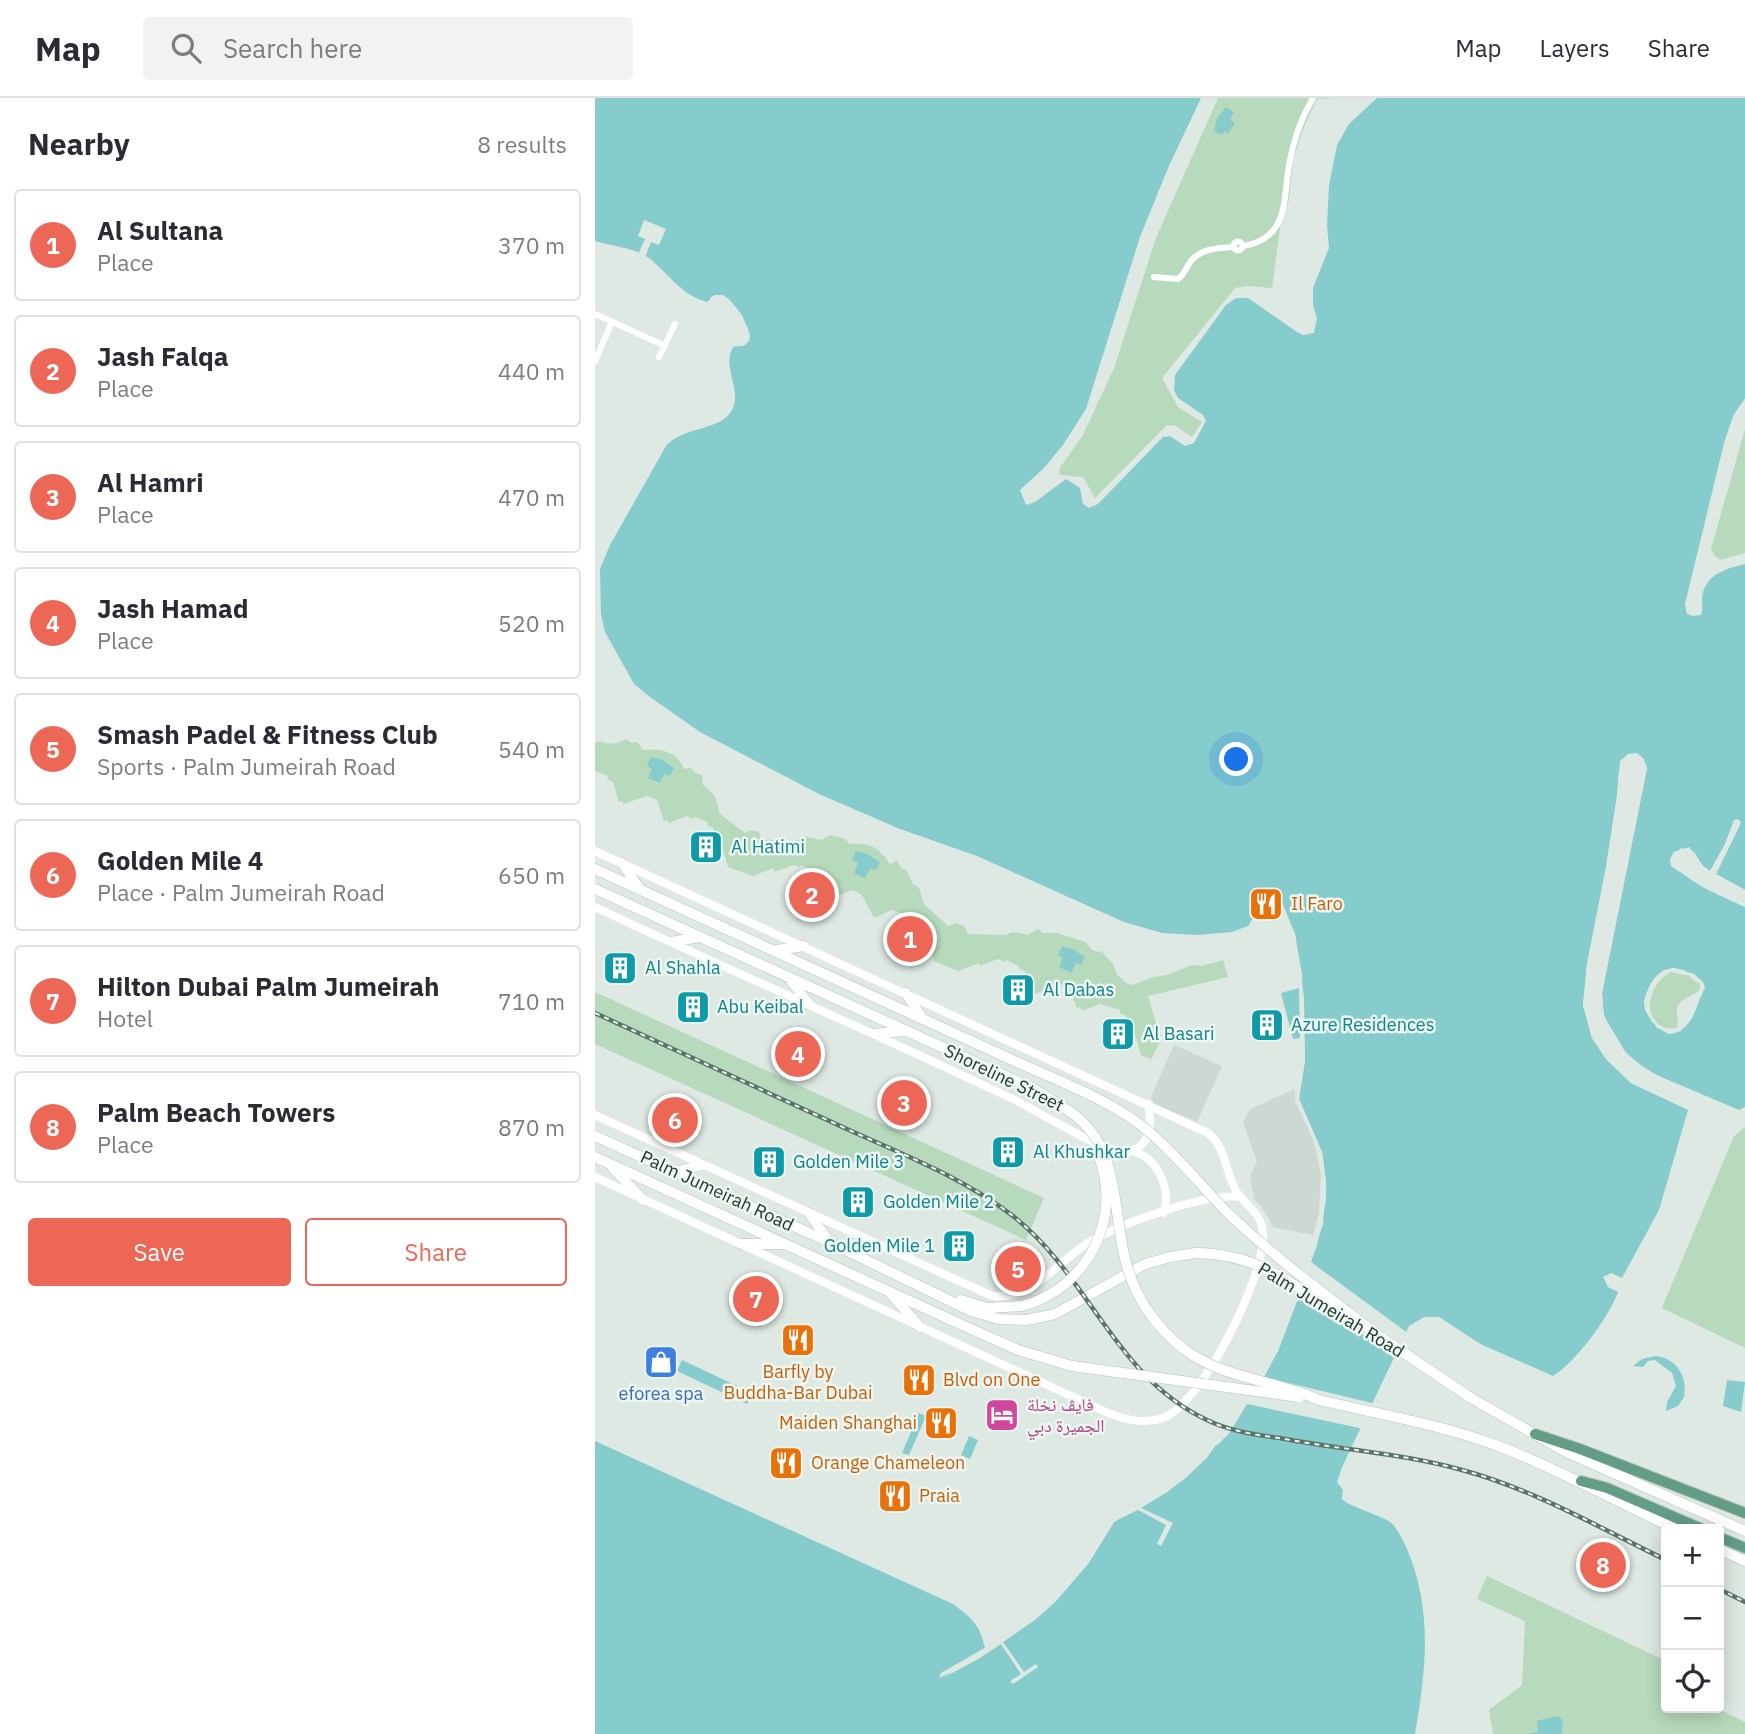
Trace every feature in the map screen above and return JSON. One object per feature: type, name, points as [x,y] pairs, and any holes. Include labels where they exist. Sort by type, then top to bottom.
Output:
[{"type":"main road","points":[[622,863],[639,889]]},
{"type":"main road","name":"Shoreline Street","points":[[595,869],[1103,1101],[1161,1142],[1248,1232],[1376,1334]]},
{"type":"main road","name":"Shoreline Street","points":[[595,889],[1006,1076],[1044,1094],[1072,1113],[1091,1130],[1108,1161],[1129,1273],[1145,1307],[1160,1326],[1187,1351],[1208,1364],[1319,1400]]},
{"type":"main road","points":[[672,942],[700,936]]},
{"type":"main road","points":[[775,951],[804,946]]},
{"type":"main road","points":[[789,979],[809,1004]]},
{"type":"main road","points":[[907,992],[920,1016]]},
{"type":"main road","points":[[874,1034],[904,1031]]},
{"type":"main road","points":[[921,1286],[937,1289],[979,1306],[1004,1308],[1021,1306],[1050,1296],[1074,1277],[1093,1251],[1104,1221],[1107,1200],[1103,1168],[1095,1148],[1072,1113]]},
{"type":"main road","name":"Palm Jumeirah Road","points":[[595,1136],[829,1242],[980,1315],[999,1320],[1027,1320],[1064,1310],[1122,1275],[1145,1264],[1170,1257],[1196,1253],[1228,1255],[1269,1269],[1343,1317],[1376,1334],[1471,1398],[1576,1458],[1745,1531]]},
{"type":"main road","name":"Palm Jumeirah Road","points":[[595,1157],[1018,1350],[1065,1364],[1319,1400],[1443,1429],[1488,1442],[1581,1481],[1611,1499],[1665,1524]]},
{"type":"main road","points":[[611,1165],[643,1200]]},
{"type":"main road","points":[[674,1171],[703,1165]]},
{"type":"main road","points":[[809,1213],[829,1242]]},
{"type":"main road","points":[[741,1244],[787,1244]]},
{"type":"main road","points":[[890,1292],[920,1327]]},
{"type":"main road","points":[[1535,1434],[1745,1513]]},
{"type":"main road","points":[[1581,1481],[1607,1488],[1690,1524]]},
{"type":"main road","points":[[1724,1539],[1745,1548]]},
{"type":"main road","points":[[1724,1551],[1741,1559]]},
{"type":"street","points":[[1154,277],[1178,279],[1192,260],[1203,252],[1234,247],[1239,250],[1243,246],[1266,239],[1277,225],[1286,198],[1291,153],[1314,98]]},
{"type":"street","points":[[595,314],[665,346]]},
{"type":"street","points":[[595,361],[612,322]]},
{"type":"street","points":[[659,357],[675,324]]},
{"type":"street","points":[[595,851],[1194,1125],[1214,1138],[1241,1197],[1257,1214],[1263,1229],[1262,1246],[1236,1322],[1215,1362],[1185,1402],[1167,1416],[1144,1422],[1125,1420],[595,1177]]},
{"type":"street","points":[[595,907],[1019,1101],[1109,1148],[1143,1154],[1155,1164],[1166,1196],[1163,1213]]},
{"type":"street","points":[[1127,1151],[1139,1147],[1147,1138],[1151,1127],[1149,1104]]},
{"type":"street","points":[[595,1115],[982,1293],[1000,1297],[1026,1291],[1068,1256],[1101,1236],[1208,1198],[1241,1197]]},
{"type":"shaded area","points":[[1174,1045],[1222,1066],[1197,1122],[1154,1104],[1151,1097]]},
{"type":"shaded area","points":[[1295,1089],[1295,1101],[1313,1139],[1321,1173],[1319,1213],[1313,1235],[1273,1227],[1262,1207],[1254,1199],[1250,1176],[1257,1161],[1243,1122],[1250,1109]]},
{"type":"green space","points":[[1218,98],[1347,98],[1317,99],[1303,129],[1293,160],[1289,200],[1280,228],[1272,288],[1235,288],[1162,378],[1178,407],[1202,422],[1192,437],[1176,426],[1167,425],[1095,498],[1083,477],[1060,475],[1059,469],[1083,435],[1114,368],[1156,238]]},
{"type":"green space","points":[[1745,429],[1745,553],[1720,560],[1711,549]]},
{"type":"green space","points":[[627,739],[631,743],[637,742],[643,750],[667,752],[677,758],[684,769],[691,768],[702,775],[703,785],[715,796],[720,814],[745,833],[752,830],[759,832],[762,840],[785,841],[806,837],[822,840],[830,835],[845,839],[850,844],[873,847],[890,865],[897,860],[901,868],[907,871],[913,884],[919,888],[924,904],[948,926],[957,923],[964,926],[968,934],[1005,935],[1013,932],[1028,935],[1038,929],[1043,933],[1057,933],[1085,942],[1093,951],[1102,952],[1113,964],[1117,974],[1126,983],[1133,985],[1191,965],[1202,966],[1223,960],[1228,977],[1148,996],[1161,1040],[1151,1059],[1141,1055],[1135,1034],[1132,1035],[1126,1016],[1120,1013],[1120,1010],[1100,1004],[1082,1011],[1080,1007],[1077,1008],[1069,989],[1060,984],[1035,994],[1033,990],[1030,991],[1025,971],[1007,960],[1005,962],[998,959],[980,966],[979,963],[958,971],[934,961],[928,941],[925,942],[919,923],[913,920],[913,917],[892,910],[874,918],[862,895],[853,890],[829,899],[828,895],[825,896],[819,877],[813,874],[814,871],[801,865],[775,872],[773,868],[753,876],[728,867],[722,847],[719,847],[713,828],[707,825],[708,822],[687,816],[669,823],[664,821],[657,800],[647,796],[623,804],[622,801],[619,802],[613,782],[607,779],[608,776],[595,771],[595,743],[614,743]]},
{"type":"green space","points":[[1671,972],[1689,976],[1700,985],[1700,989],[1678,1005],[1677,1028],[1665,1028],[1652,1016],[1651,997],[1655,987]]},
{"type":"green space","points":[[595,992],[1044,1198],[1026,1240],[595,1044]]},
{"type":"green space","points":[[1745,1127],[1745,1348],[1662,1308],[1734,1136]]},
{"type":"green space","points":[[1487,1576],[1661,1659],[1661,1713],[1724,1712],[1745,1722],[1745,1734],[1493,1734],[1489,1710],[1522,1685],[1525,1621],[1477,1599]]},
{"type":"water","points":[[595,98],[1201,98],[1140,237],[1086,409],[1063,445],[1044,468],[1020,490],[1026,505],[1035,502],[1066,479],[1080,488],[1083,504],[1089,508],[1098,504],[1163,437],[1170,436],[1185,446],[1194,443],[1206,421],[1203,415],[1178,398],[1174,390],[1175,375],[1226,305],[1236,298],[1248,298],[1297,332],[1303,335],[1314,333],[1317,318],[1313,305],[1313,288],[1329,248],[1329,185],[1337,145],[1349,124],[1377,98],[1745,98],[1745,398],[1733,416],[1724,443],[1685,604],[1687,614],[1701,615],[1702,598],[1707,583],[1723,571],[1745,564],[1745,890],[1716,874],[1741,823],[1730,835],[1710,871],[1703,866],[1694,852],[1681,848],[1670,859],[1694,882],[1745,907],[1745,1107],[1739,1110],[1700,1095],[1640,1064],[1624,1050],[1612,1034],[1604,1014],[1602,993],[1647,768],[1643,758],[1628,754],[1619,770],[1606,867],[1587,964],[1583,1005],[1592,1038],[1606,1059],[1631,1083],[1688,1110],[1659,1210],[1622,1278],[1611,1273],[1603,1277],[1608,1287],[1618,1292],[1600,1326],[1572,1360],[1553,1376],[1482,1345],[1439,1317],[1424,1317],[1409,1326],[1342,1467],[1337,1482],[1343,1490],[1342,1499],[1393,1525],[1407,1549],[1415,1572],[1421,1595],[1425,1641],[1415,1734],[595,1734],[595,1441],[953,1604],[975,1623],[985,1648],[943,1678],[978,1659],[1035,1620],[1055,1602],[1088,1564],[1114,1522],[1167,1492],[1187,1477],[1222,1441],[1278,1351],[1317,1245],[1326,1201],[1326,1182],[1322,1152],[1299,1099],[1305,1060],[1304,998],[1295,934],[1277,894],[1263,888],[1255,891],[1249,906],[1253,918],[1248,926],[1232,932],[1197,935],[1162,933],[1124,922],[977,856],[900,829],[819,794],[700,732],[634,684],[605,632],[601,614],[600,569],[610,545],[666,446],[682,435],[719,422],[732,410],[735,394],[730,354],[734,346],[749,341],[748,328],[723,295],[715,295],[707,302],[698,299],[682,289],[649,258],[595,241]],"holes":[[[1673,968],[1684,970],[1703,982],[1700,998],[1690,1022],[1684,1028],[1669,1034],[1656,1027],[1644,1002],[1650,985],[1657,976]]]},
{"type":"water","points":[[1226,107],[1234,112],[1230,120],[1235,123],[1228,134],[1225,131],[1222,135],[1214,131],[1217,118]]},
{"type":"water","points":[[651,757],[661,759],[674,768],[670,776],[664,774],[660,783],[648,778],[652,769],[647,766]]},
{"type":"water","points":[[856,851],[880,862],[876,870],[870,868],[865,878],[854,873],[858,863],[852,860]]},
{"type":"water","points":[[1062,946],[1085,957],[1081,965],[1076,963],[1071,973],[1059,967],[1063,958],[1058,955]]},
{"type":"water","points":[[1299,988],[1300,1038],[1293,1039],[1281,993]]},
{"type":"water","points":[[1655,1356],[1675,1365],[1684,1382],[1684,1397],[1678,1406],[1666,1411],[1667,1402],[1676,1386],[1672,1373],[1655,1360],[1648,1361],[1643,1367],[1633,1366],[1642,1359]]},
{"type":"water","points":[[682,1360],[752,1393],[747,1404],[677,1371]]},
{"type":"water","points":[[1727,1380],[1745,1382],[1741,1412],[1723,1406]]},
{"type":"water","points":[[919,1413],[926,1416],[909,1455],[902,1453]]},
{"type":"water","points":[[969,1436],[978,1440],[970,1459],[961,1455]]},
{"type":"water","points":[[1558,1716],[1563,1720],[1562,1734],[1527,1734],[1538,1732],[1537,1721]]},
{"type":"pier","points":[[644,220],[666,229],[659,245],[651,242],[644,260],[637,257],[645,239],[638,236]]},
{"type":"pier","points":[[723,295],[730,300],[742,315],[750,335],[744,346],[734,346],[742,343],[747,336],[739,316],[728,303],[716,298],[707,306],[711,297]]},
{"type":"pier","points":[[1637,753],[1643,758],[1647,768],[1602,993],[1604,1016],[1626,1053],[1647,1071],[1739,1110],[1740,1114],[1645,1074],[1623,1056],[1601,1017],[1599,992],[1644,768],[1636,756],[1629,757],[1623,763],[1621,797],[1590,965],[1587,1005],[1596,1036],[1608,1057],[1633,1080],[1689,1106],[1691,1111],[1631,1083],[1606,1059],[1592,1038],[1583,1005],[1587,964],[1606,867],[1620,761],[1628,754]]},
{"type":"pier","points":[[1734,820],[1741,822],[1716,874],[1745,890],[1745,893],[1714,877],[1713,873],[1709,874],[1701,869],[1688,851],[1677,854],[1674,859],[1680,868],[1704,884],[1745,903],[1745,907],[1703,887],[1678,871],[1671,866],[1670,859],[1674,852],[1689,847],[1710,871],[1723,849]]},
{"type":"pier","points":[[1263,888],[1277,894],[1284,907],[1295,934],[1302,974],[1305,1060],[1299,1099],[1322,1152],[1326,1182],[1323,1224],[1311,1262],[1409,1334],[1397,1359],[1301,1291],[1278,1351],[1264,1377],[1376,1404],[1364,1429],[1247,1404],[1228,1435],[1215,1446],[1207,1458],[1167,1492],[1141,1508],[1173,1523],[1161,1546],[1157,1544],[1166,1525],[1138,1510],[1114,1522],[1088,1564],[1055,1602],[1003,1642],[1024,1672],[1036,1664],[1038,1667],[1013,1684],[1010,1681],[1021,1674],[1001,1644],[939,1678],[941,1673],[988,1646],[989,1648],[1033,1617],[1053,1599],[1085,1562],[1112,1520],[1165,1490],[1205,1455],[1212,1443],[1225,1433],[1256,1383],[1283,1331],[1320,1223],[1323,1182],[1319,1153],[1296,1100],[1302,1041],[1300,984],[1291,935],[1276,899],[1269,893],[1263,892],[1254,899],[1256,920],[1253,918],[1249,906],[1250,898],[1255,891]]},
{"type":"pier","points":[[1674,968],[1694,974],[1705,987],[1701,997],[1693,1000],[1701,991],[1700,984],[1690,976],[1674,971],[1665,973],[1654,984],[1648,1002],[1651,1015],[1658,1024],[1669,1030],[1682,1025],[1681,1031],[1669,1034],[1652,1022],[1644,1002],[1657,975]]},
{"type":"pier","points":[[1464,1335],[1553,1376],[1549,1378],[1481,1348],[1463,1339]]},
{"type":"pier","points":[[1343,1490],[1348,1500],[1397,1524],[1347,1503],[1342,1499]]},
{"type":"railway","points":[[595,1013],[933,1168],[994,1202],[1040,1241],[1148,1378],[1175,1401],[1207,1420],[1245,1433],[1419,1460],[1462,1470],[1515,1488],[1566,1510],[1661,1558]]},
{"type":"railway","points":[[1724,1592],[1745,1602]]},
{"type":"place","name":"Al Hatimi","points":[[706,847]]},
{"type":"place","name":"Jash Falqa","points":[[812,895]]},
{"type":"place","name":"Il Faro","points":[[1266,904]]},
{"type":"place","name":"Al Sultana","points":[[910,939]]},
{"type":"place","name":"Al Shahla","points":[[620,968]]},
{"type":"place","name":"Al Dabas","points":[[1018,990]]},
{"type":"place","name":"Abu Keibal","points":[[693,1007]]},
{"type":"place","name":"Azure Residences","points":[[1267,1025]]},
{"type":"place","name":"Al Basari","points":[[1118,1034]]},
{"type":"place","name":"Jash Hamad","points":[[798,1054]]},
{"type":"place","name":"Al Hamri","points":[[904,1103]]},
{"type":"place","name":"Golden Mile 4","points":[[675,1120]]},
{"type":"place","name":"Al Khushkar","points":[[1008,1152]]},
{"type":"place","name":"Golden Mile 3","points":[[769,1162]]},
{"type":"place","name":"Golden Mile 2","points":[[858,1202]]},
{"type":"place","name":"Golden Mile 1","points":[[959,1246]]},
{"type":"place","name":"Smash Padel & Fitness Club","points":[[1018,1269]]},
{"type":"place","name":"Hilton Dubai Palm Jumeirah","points":[[756,1299]]},
{"type":"place","name":"Barfly by Buddha-Bar Dubai","points":[[798,1340]]},
{"type":"place","name":"eforea spa","points":[[661,1362]]},
{"type":"place","name":"Blvd on One","points":[[919,1380]]},
{"type":"place","name":"فايڤ نخلة الجميرة دبي","points":[[1002,1415]]},
{"type":"place","name":"Maiden Shanghai","points":[[941,1423]]},
{"type":"place","name":"Orange Chameleon","points":[[786,1463]]},
{"type":"place","name":"Praia","points":[[895,1496]]},
{"type":"place","name":"Palm Beach Towers","points":[[1603,1565]]}]
